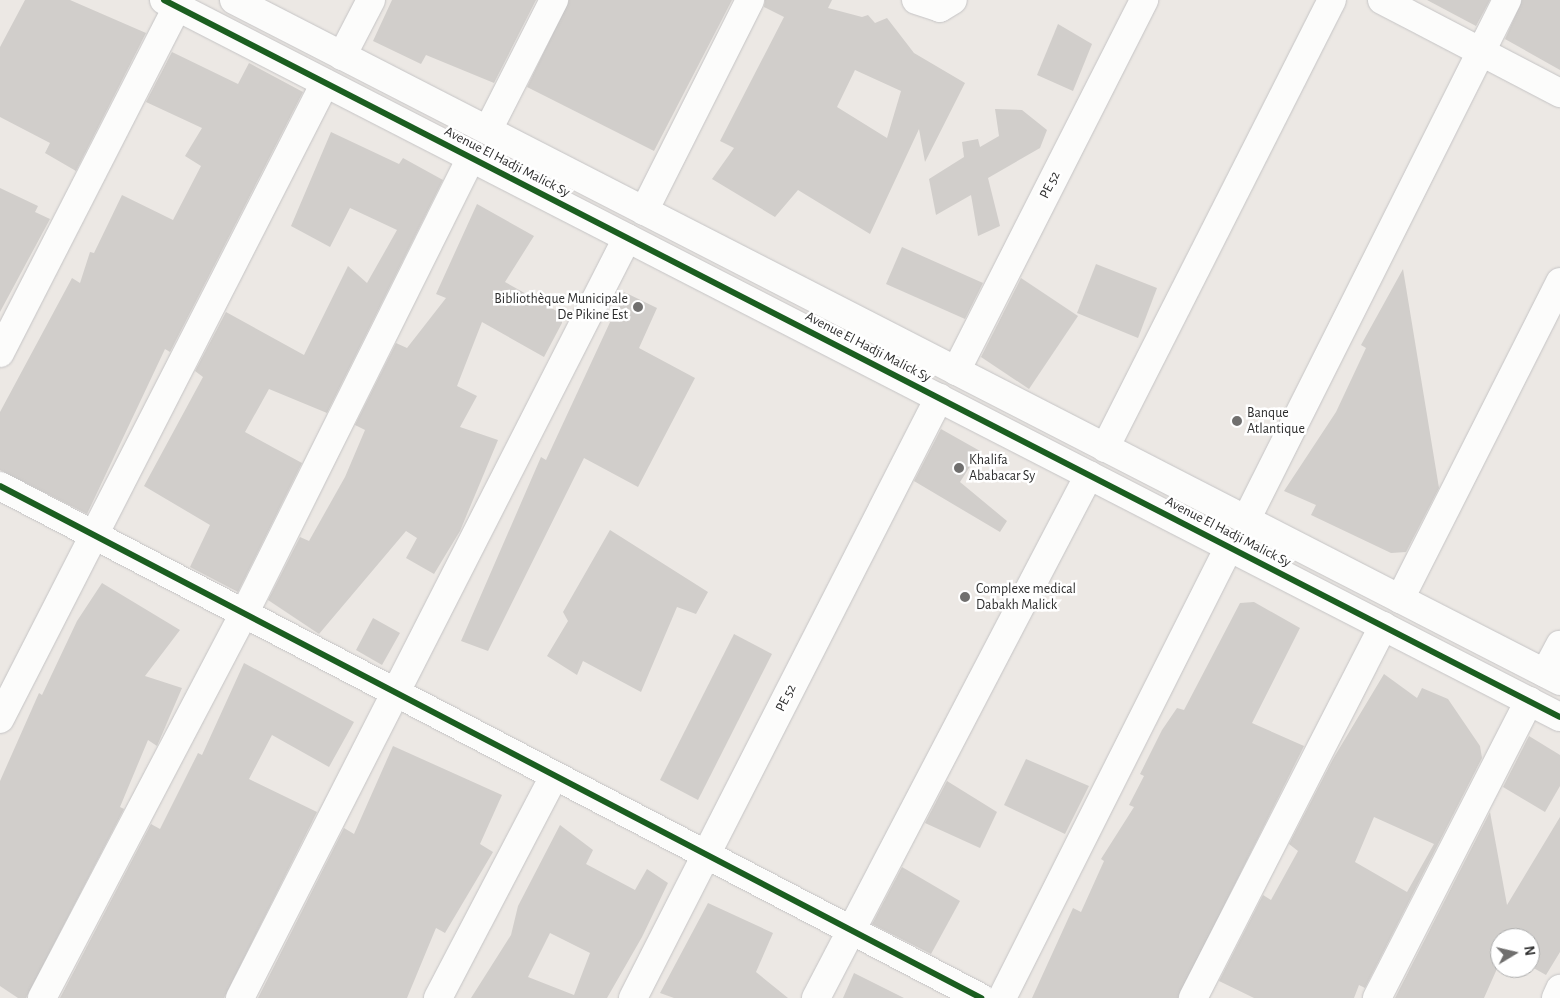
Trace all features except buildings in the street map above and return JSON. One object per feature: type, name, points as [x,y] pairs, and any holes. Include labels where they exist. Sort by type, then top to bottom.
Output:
[{"type":"street","name":"Avenue El Hadji Malick Sy","points":[[234,0],[1553,677]]},
{"type":"street","points":[[342,56],[370,0]]},
{"type":"street","points":[[488,130],[554,0]]},
{"type":"street","points":[[644,210],[750,0]]},
{"type":"street","points":[[916,0],[940,8],[953,0]]},
{"type":"street","name":"PE 52","points":[[956,371],[1144,0]]},
{"type":"street","points":[[1105,448],[1332,0]]},
{"type":"street","points":[[1382,0],[1560,93]]},
{"type":"street","points":[[1246,520],[1507,0]]},
{"type":"street","name":"Avenue El Hadji Malick Sy","points":[[170,3],[1560,717]]},
{"type":"street","points":[[0,353],[170,3]]},
{"type":"street","points":[[0,719],[326,83]]},
{"type":"street","points":[[42,998],[245,612],[471,158]]},
{"type":"street","points":[[240,998],[627,238]]},
{"type":"street","points":[[1400,598],[1560,282]]},
{"type":"street","name":"PE 52","points":[[633,998],[939,398]]},
{"type":"street","points":[[816,998],[1089,475]]},
{"type":"street","points":[[0,486],[245,612],[554,776],[981,998]]},
{"type":"street","points":[[1002,998],[1229,547]]},
{"type":"street","points":[[1193,998],[1383,626]]},
{"type":"street","points":[[1553,677],[1560,645]]},
{"type":"street","points":[[1377,998],[1529,701]]},
{"type":"street","points":[[438,998],[554,776]]},
{"type":"street","points":[[1556,998],[1560,989]]},
{"type":"cycle path","points":[[164,0],[1560,717]]},
{"type":"cycle path","points":[[0,486],[981,998]]},
{"type":"place","name":"Bibliothèque Municipale De Pikine Est","points":[[638,307]]},
{"type":"place","name":"Banque Atlantique","points":[[1237,421]]},
{"type":"place","name":"Khalifa Ababacar Sy","points":[[959,468]]},
{"type":"place","name":"Complexe medical Dabakh Malick","points":[[965,597]]}]
